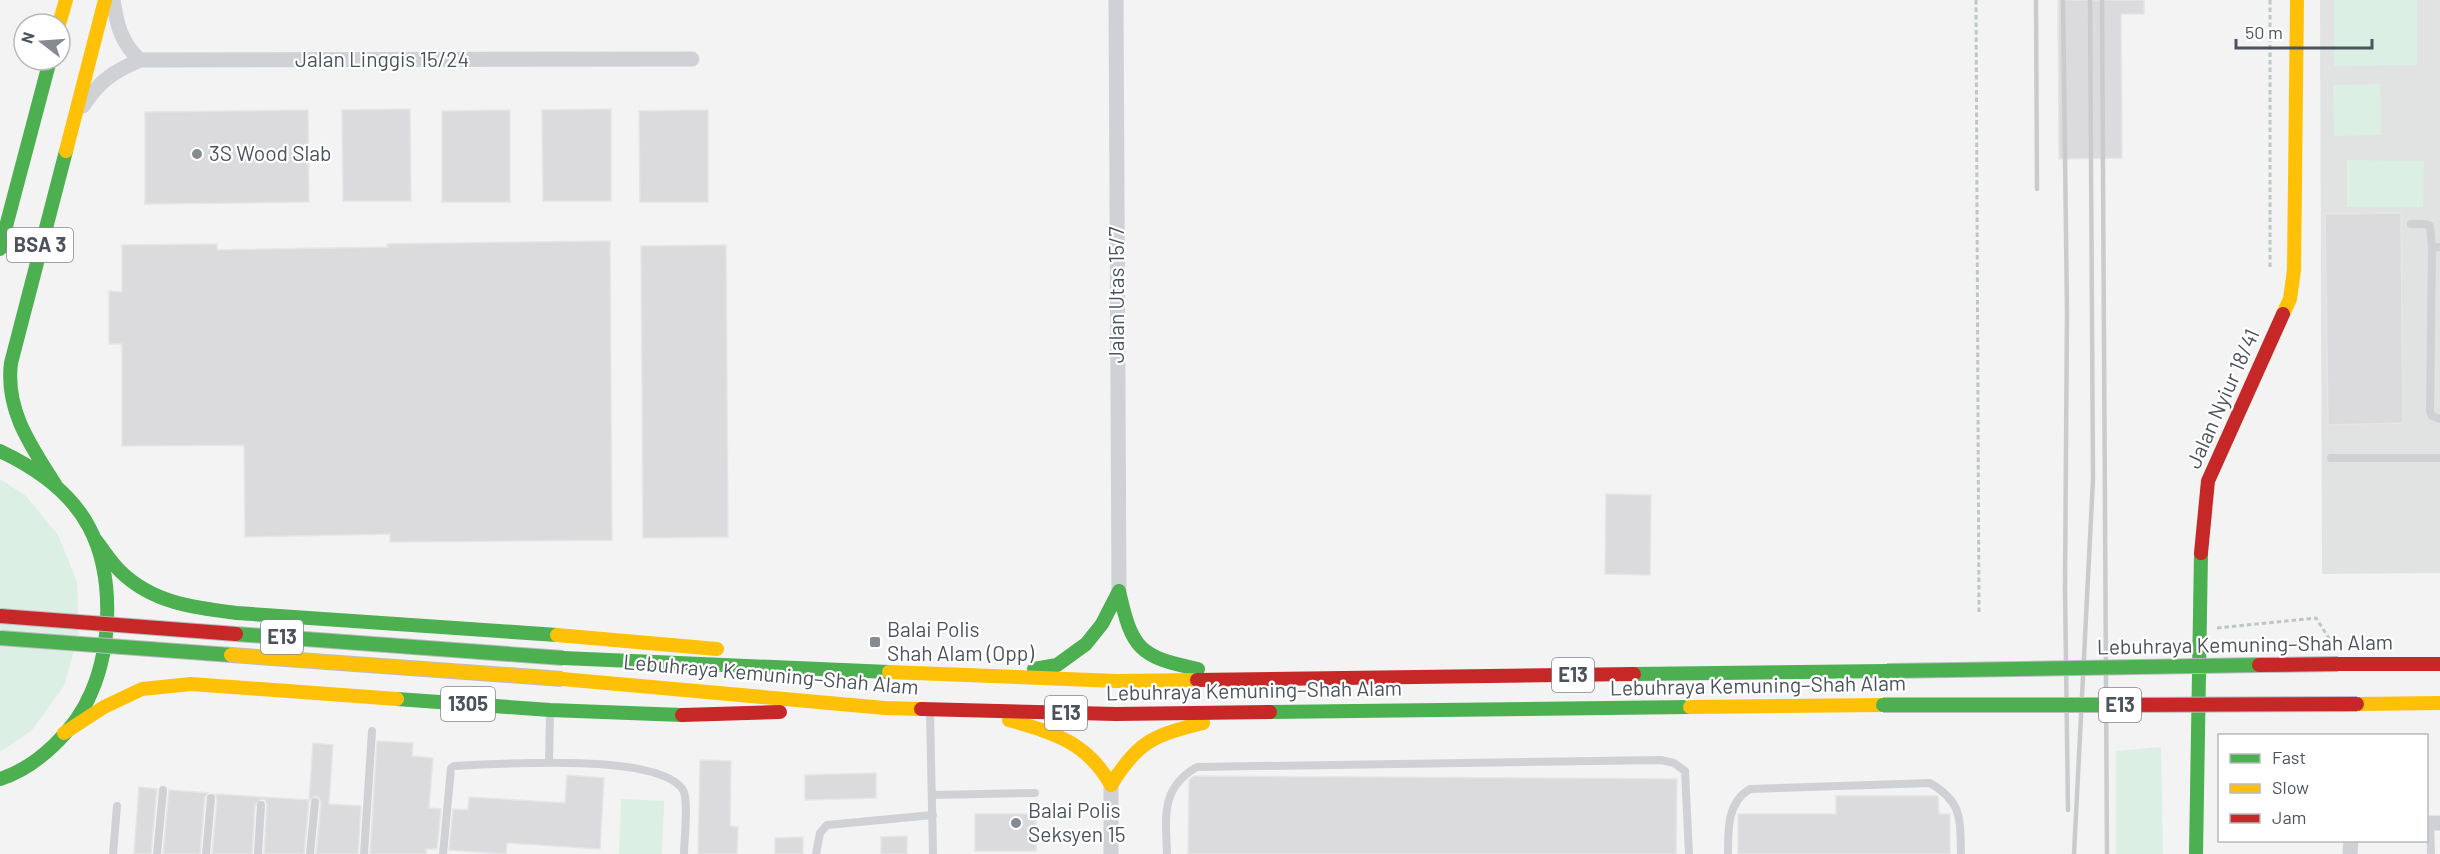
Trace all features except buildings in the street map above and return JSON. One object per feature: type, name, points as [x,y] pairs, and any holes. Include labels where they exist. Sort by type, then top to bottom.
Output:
[{"type":"main road","name":"BSA 3","points":[[55,484],[29,443],[16,413],[9,390],[11,363],[105,0]]},
{"type":"main road","name":"Jalan Nyiur 18/41","points":[[2196,854],[2200,563],[2208,481],[2290,299],[2294,270],[2297,0]]},
{"type":"main road","name":"BSA 3","points":[[0,249],[47,72]]},
{"type":"main road","points":[[0,451],[22,461],[55,484],[80,511],[94,538],[121,572],[138,587],[156,597],[182,606],[237,613],[670,643],[867,669]]},
{"type":"main road","points":[[0,790],[5,778],[32,764],[64,733],[94,687],[103,652],[107,610],[104,580],[94,538]]},
{"type":"main road","points":[[997,674],[1057,666],[1086,644],[1102,624],[1119,591]]},
{"type":"main road","points":[[1119,591],[1127,627],[1140,650],[1166,663],[1259,680]]},
{"type":"main road","name":"Lebuhraya Kemuning–Shah Alam","points":[[0,616],[563,658],[997,674],[1117,681],[2440,664]]},
{"type":"main road","name":"Lebuhraya Kemuning–Shah Alam","points":[[0,638],[562,679],[885,708],[1116,714],[1883,705],[2440,703]]},
{"type":"main road","name":"1305","points":[[64,733],[104,707],[141,689],[191,684],[550,710],[696,716],[885,708]]},
{"type":"main road","points":[[977,710],[1034,727],[1074,743],[1094,760],[1111,785],[1140,746],[1170,731],[1247,712]]},
{"type":"street","points":[[72,123],[95,87],[118,70],[140,60],[128,49],[118,30],[113,0]]},
{"type":"street","name":"Jalan Utas 15/7","points":[[1116,0],[1119,591]]},
{"type":"street","name":"Jalan Linggis 15/24","points":[[140,60],[692,59]]},
{"type":"street","points":[[1111,785],[1111,854]]},
{"type":"lane","points":[[2411,224],[2430,226],[2436,248],[2430,411],[2432,416],[2440,419]]},
{"type":"lane","points":[[2331,458],[2440,458]]},
{"type":"lane","points":[[930,709],[933,854]]},
{"type":"lane","points":[[549,763],[550,710]]},
{"type":"lane","points":[[364,854],[372,731]]},
{"type":"lane","points":[[1167,854],[1166,803],[1185,774],[1197,767],[1660,760],[1674,763],[1685,771],[1689,854]]},
{"type":"lane","points":[[443,854],[451,768],[454,766],[549,763],[615,764],[661,774],[676,781],[685,793],[684,854]]},
{"type":"lane","points":[[1728,854],[1728,830],[1738,795],[1750,789],[1930,783],[1946,795],[1959,811],[1960,854]]},
{"type":"lane","points":[[157,854],[163,790]]},
{"type":"lane","points":[[932,795],[1035,793]]},
{"type":"lane","points":[[206,854],[211,798]]},
{"type":"lane","points":[[310,854],[315,802]]},
{"type":"lane","points":[[258,854],[261,806]]},
{"type":"lane","points":[[113,854],[117,807]]},
{"type":"lane","points":[[816,854],[820,833],[827,825],[933,816]]},
{"type":"lane","points":[[2431,854],[2432,823]]},
{"type":"path","points":[[1976,0],[1979,613]]},
{"type":"path","points":[[2270,0],[2270,268]]},
{"type":"path","points":[[2200,629],[2316,618],[2333,644]]},
{"type":"shaded area","points":[[2320,0],[2440,0],[2440,573],[2322,574]]},
{"type":"green space","points":[[2334,0],[2417,0],[2417,65],[2334,66]]},
{"type":"green space","points":[[2380,84],[2381,135],[2334,136],[2333,85]]},
{"type":"green space","points":[[2347,160],[2424,161],[2423,207],[2347,207]]},
{"type":"green space","points":[[0,479],[26,496],[58,535],[77,582],[79,633],[64,686],[32,730],[0,752]]},
{"type":"green space","points":[[2161,747],[2163,854],[2116,854],[2116,751]]},
{"type":"green space","points":[[621,799],[664,801],[662,854],[619,854]]},
{"type":"railway","points":[[2036,0],[2037,189]]},
{"type":"railway","points":[[2063,0],[2067,311],[2065,589],[2068,810]]},
{"type":"railway","points":[[2074,854],[2093,479],[2090,0]]},
{"type":"railway","points":[[2102,0],[2107,854]]},
{"type":"traffic: fast","points":[[0,249],[47,72]]},
{"type":"traffic: fast","points":[[55,484],[22,427],[16,412],[10,380],[11,363],[66,151]]},
{"type":"traffic: fast","points":[[0,451],[51,482],[81,514],[89,527],[103,566],[107,610],[106,632],[98,674],[91,693],[76,720],[42,756],[28,766],[0,779]]},
{"type":"traffic: fast","points":[[94,538],[116,567],[132,582],[160,597],[190,606],[237,613],[557,635]]},
{"type":"traffic: fast","points":[[2196,854],[2201,553]]},
{"type":"traffic: fast","points":[[1119,591],[1129,626],[1141,647],[1163,660],[1198,669]]},
{"type":"traffic: fast","points":[[1034,669],[1057,665],[1086,644],[1102,624],[1119,591]]},
{"type":"traffic: fast","points":[[236,634],[563,658]]},
{"type":"traffic: fast","points":[[0,638],[231,655]]},
{"type":"traffic: fast","points":[[563,658],[889,672]]},
{"type":"traffic: fast","points":[[1887,671],[2259,665]]},
{"type":"traffic: fast","points":[[1634,674],[1887,671]]},
{"type":"traffic: fast","points":[[397,699],[550,710],[682,715]]},
{"type":"traffic: fast","points":[[1883,705],[2118,705]]},
{"type":"traffic: fast","points":[[1270,712],[1690,707]]},
{"type":"traffic: slow","points":[[62,12],[66,0]]},
{"type":"traffic: slow","points":[[66,151],[105,0]]},
{"type":"traffic: slow","points":[[2283,314],[2290,299],[2294,270],[2297,0]]},
{"type":"traffic: slow","points":[[557,635],[717,649]]},
{"type":"traffic: slow","points":[[231,655],[562,679]]},
{"type":"traffic: slow","points":[[889,672],[1117,681],[1197,680]]},
{"type":"traffic: slow","points":[[562,679],[885,708],[921,709]]},
{"type":"traffic: slow","points":[[64,733],[104,707],[142,689],[191,684],[397,699]]},
{"type":"traffic: slow","points":[[2357,704],[2440,703]]},
{"type":"traffic: slow","points":[[1690,707],[1883,705]]},
{"type":"traffic: slow","points":[[1009,720],[1068,741],[1102,770],[1111,785],[1130,758],[1149,742],[1159,736],[1203,723]]},
{"type":"traffic: jam","points":[[2201,553],[2208,481],[2283,314]]},
{"type":"traffic: jam","points":[[0,616],[236,634]]},
{"type":"traffic: jam","points":[[2338,664],[2440,664]]},
{"type":"traffic: jam","points":[[2259,665],[2338,664]]},
{"type":"traffic: jam","points":[[1197,680],[1634,674]]},
{"type":"traffic: jam","points":[[2118,705],[2357,704]]},
{"type":"traffic: jam","points":[[921,709],[1116,714],[1270,712]]},
{"type":"traffic: jam","points":[[682,715],[780,712]]},
{"type":"place","name":"3S Wood Slab","points":[[197,154]]},
{"type":"place","name":"Balai Polis Shah Alam (Opp)","points":[[875,642]]},
{"type":"place","name":"Balai Polis Seksyen 15","points":[[1016,823]]}]
